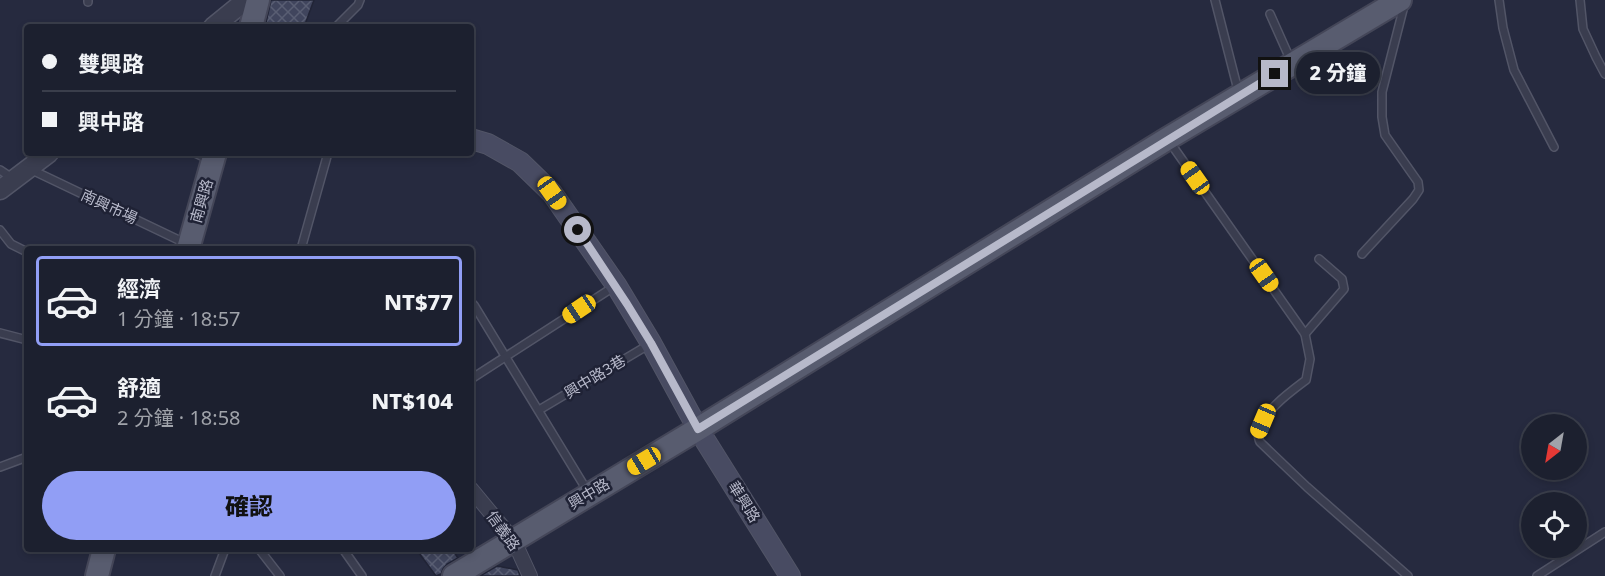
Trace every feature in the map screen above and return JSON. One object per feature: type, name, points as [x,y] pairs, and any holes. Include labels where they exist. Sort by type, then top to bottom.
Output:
[{"type":"main road","points":[[251,24],[258,0]]},
{"type":"main road","name":"興中路","points":[[454,576],[698,429],[1167,139],[1400,0]]},
{"type":"main road","name":"華興路","points":[[474,140],[488,144],[520,162],[552,193],[616,285],[698,429],[789,576]]},
{"type":"main road","name":"南興路","points":[[189,246],[208,156]]},
{"type":"main road","points":[[97,576],[103,552]]},
{"type":"street","points":[[217,24],[246,0]]},
{"type":"street","points":[[10,177],[44,156]]},
{"type":"street","name":"信義路","points":[[474,493],[514,541],[530,576]]},
{"type":"lane","points":[[339,24],[360,0]]},
{"type":"lane","points":[[1215,0],[1239,96]]},
{"type":"lane","points":[[1362,254],[1419,190],[1418,182],[1385,135],[1382,117],[1382,92],[1406,0]]},
{"type":"lane","points":[[1498,0],[1514,70],[1554,147]]},
{"type":"lane","points":[[1580,0],[1584,29],[1605,74]]},
{"type":"lane","points":[[1270,14],[1293,63]]},
{"type":"lane","points":[[1167,139],[1305,334],[1310,359],[1306,380],[1280,400],[1263,421],[1258,434],[1260,442],[1307,487],[1408,576]]},
{"type":"lane","points":[[302,246],[327,156]]},
{"type":"lane","name":"南興市場","points":[[10,177],[186,246]]},
{"type":"lane","points":[[0,230],[11,244],[24,250]]},
{"type":"lane","points":[[1305,334],[1344,289],[1342,279],[1319,259]]},
{"type":"lane","points":[[474,377],[616,285]]},
{"type":"lane","points":[[474,305],[589,494]]},
{"type":"lane","points":[[0,333],[24,339]]},
{"type":"lane","name":"興中路3巷","points":[[539,410],[651,343]]},
{"type":"lane","points":[[0,467],[24,458]]},
{"type":"lane","points":[[1537,576],[1605,532]]},
{"type":"lane","points":[[215,576],[224,552]]},
{"type":"lane","points":[[261,552],[280,576]]},
{"type":"lane","points":[[345,552],[363,576]]},
{"type":"building","points":[[271,0],[314,0],[305,24],[266,24]]},
{"type":"building","points":[[418,552],[454,552],[458,558],[447,564],[441,574],[436,576]]},
{"type":"building","points":[[497,566],[518,570],[520,576],[480,576]]},
{"type":"route","points":[[578,230],[616,285],[651,343],[698,429],[1275,74]]}]
